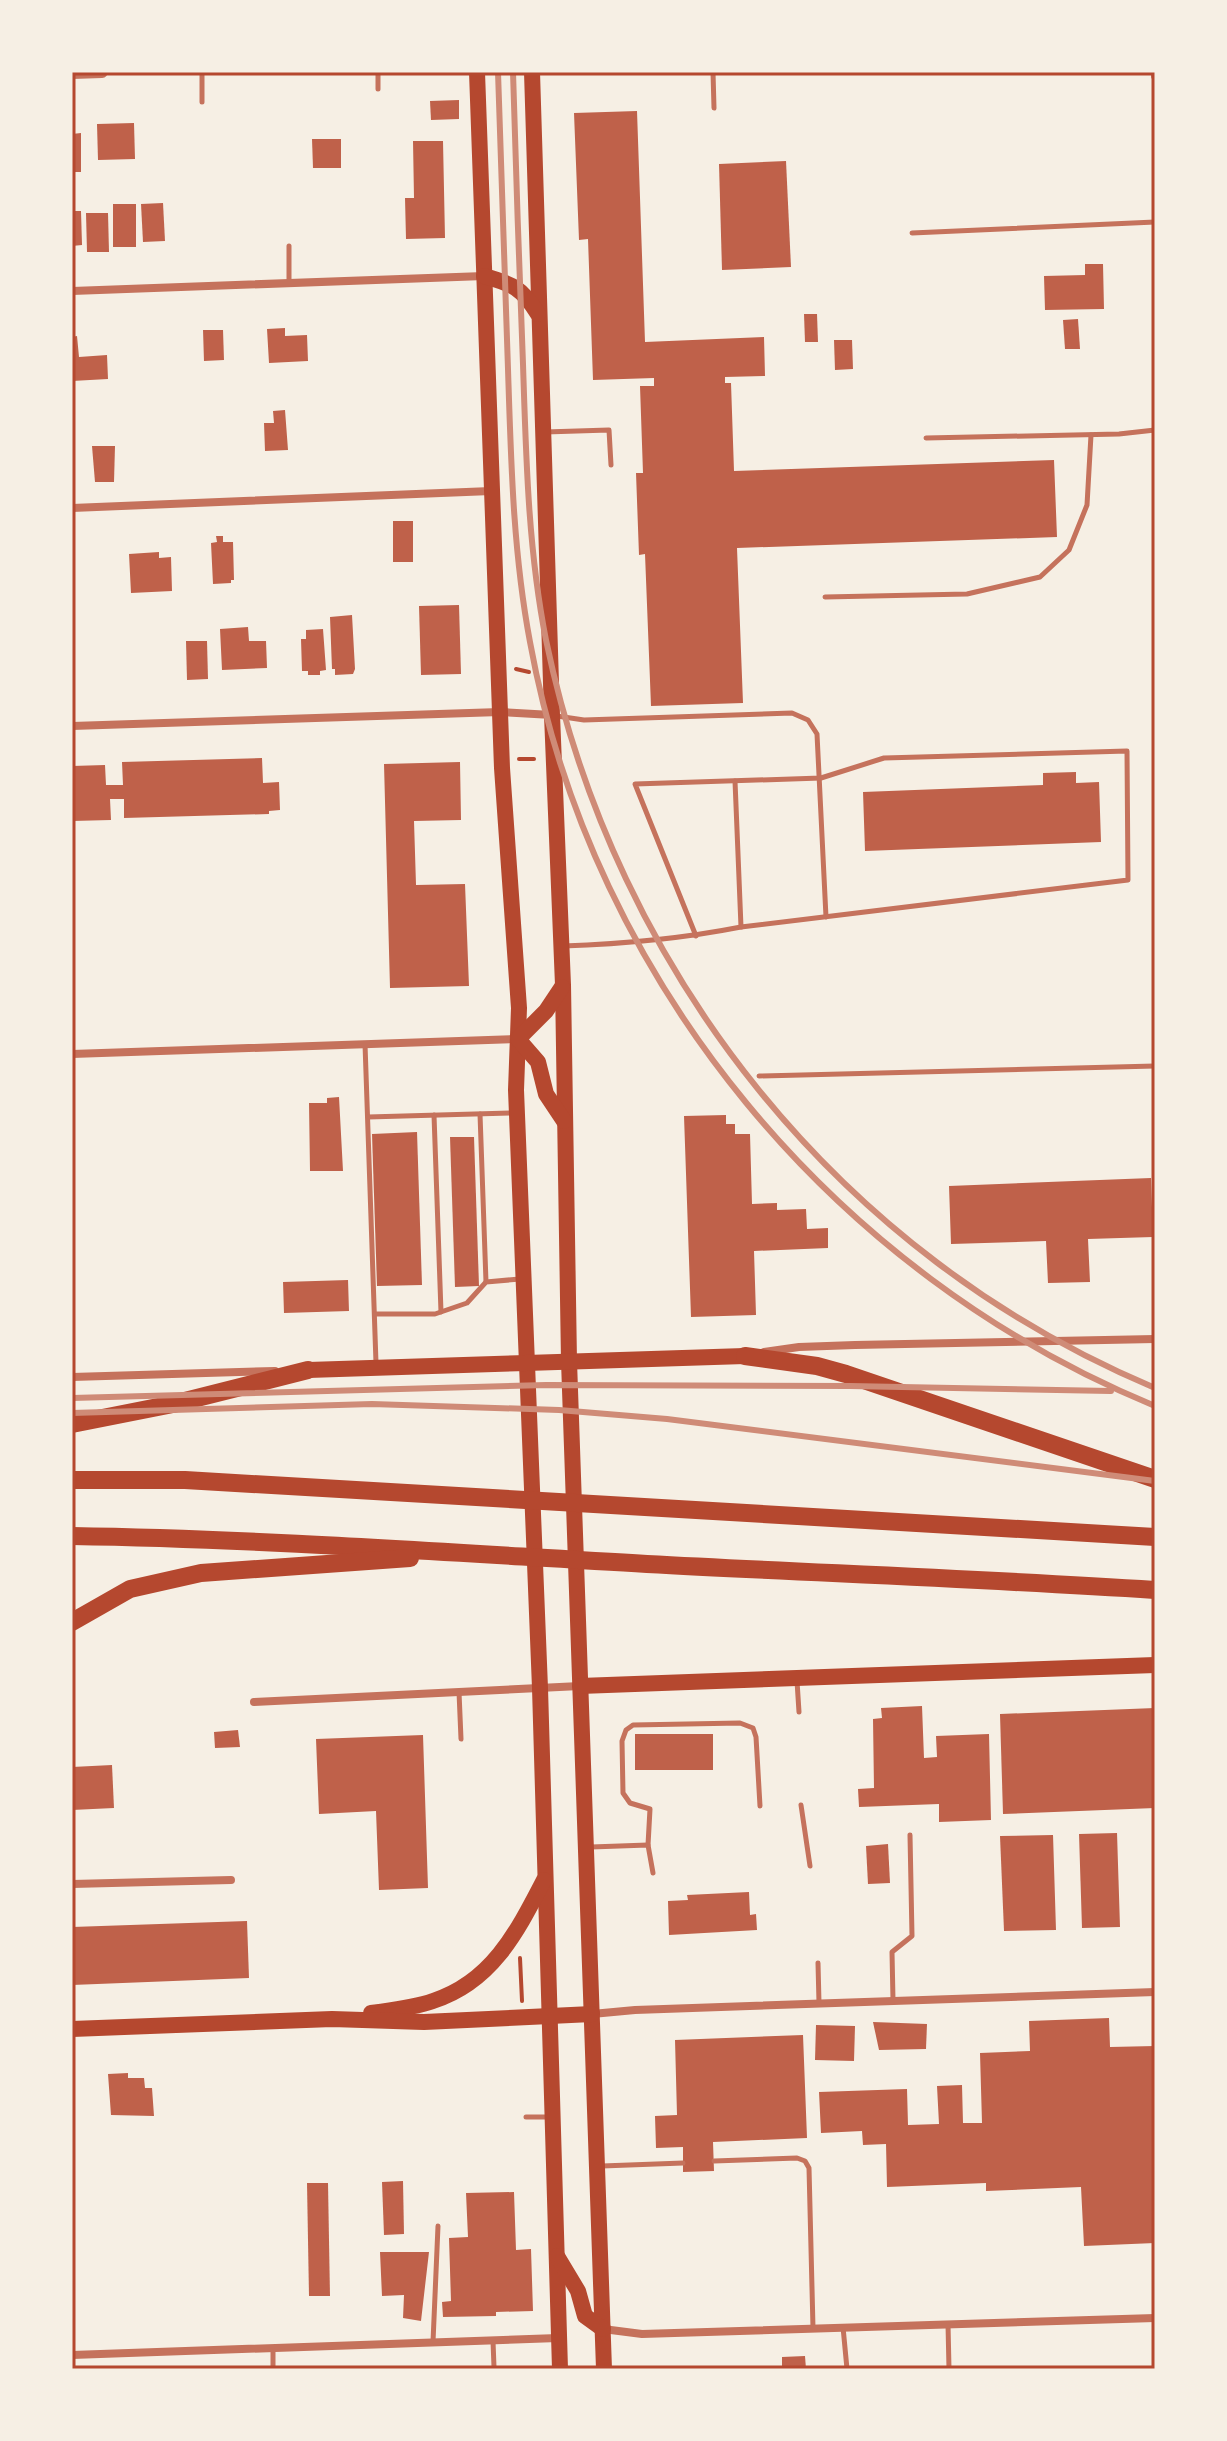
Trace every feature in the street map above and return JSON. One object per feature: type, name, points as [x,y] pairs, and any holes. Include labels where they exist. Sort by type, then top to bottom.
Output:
[{"type":"highway","points":[[745,1356],[817,1366],[846,1374],[1155,1479]]},
{"type":"highway","points":[[72,1424],[173,1404],[308,1370]]},
{"type":"highway","points":[[72,1480],[185,1480],[1155,1537]]},
{"type":"highway","points":[[72,1536],[205,1538],[373,1546],[662,1565],[1155,1590]]},
{"type":"highway","points":[[72,1622],[130,1589],[201,1573],[471,1554]]},
{"type":"main road","points":[[477,72],[500,712],[519,1008],[517,1113],[540,1688],[560,2369]]},
{"type":"main road","points":[[532,72],[562,946],[569,1361],[604,2369]]},
{"type":"main road","points":[[484,276],[506,282],[525,292],[539,316]]},
{"type":"main road","points":[[518,1039],[546,1011],[563,985]]},
{"type":"main road","points":[[518,1039],[538,1062],[546,1094],[565,1122]]},
{"type":"main road","points":[[308,1370],[745,1356]]},
{"type":"main road","points":[[580,1686],[797,1679],[959,1678],[1155,1665]]},
{"type":"main road","points":[[332,2019],[433,2001],[474,1980],[500,1955],[520,1926],[544,1879]]},
{"type":"main road","points":[[72,2029],[332,2019],[424,2022],[592,2014]]},
{"type":"main road","points":[[556,2255],[578,2291],[585,2316],[603,2329]]},
{"type":"street","points":[[72,73],[102,72]]},
{"type":"street","points":[[72,291],[484,276]]},
{"type":"street","points":[[72,508],[491,491]]},
{"type":"street","points":[[72,726],[500,712],[552,715]]},
{"type":"street","points":[[72,1054],[518,1039]]},
{"type":"street","points":[[745,1356],[799,1347],[1155,1339]]},
{"type":"street","points":[[72,1377],[308,1370]]},
{"type":"street","points":[[254,1702],[580,1686]]},
{"type":"street","points":[[72,1884],[231,1880]]},
{"type":"street","points":[[592,2014],[1155,1992]]},
{"type":"street","points":[[603,2329],[642,2334],[1155,2318]]},
{"type":"street","points":[[72,2355],[559,2338]]},
{"type":"lane","points":[[202,72],[202,102]]},
{"type":"lane","points":[[378,72],[378,89]]},
{"type":"lane","points":[[713,72],[714,108]]},
{"type":"lane","points":[[912,233],[1155,222]]},
{"type":"lane","points":[[289,246],[289,284]]},
{"type":"lane","points":[[544,432],[609,430],[611,465]]},
{"type":"lane","points":[[926,438],[1091,435],[1155,430]]},
{"type":"lane","points":[[825,597],[967,594],[1040,577],[1069,550],[1087,505],[1091,435]]},
{"type":"lane","points":[[552,715],[584,720],[792,713],[808,720],[817,734],[826,917]]},
{"type":"lane","points":[[562,946],[661,941],[696,936],[741,927],[1128,880],[1127,751],[884,758],[821,778],[635,784],[696,936]]},
{"type":"lane","points":[[735,781],[741,927]]},
{"type":"lane","points":[[365,1044],[376,1368]]},
{"type":"lane","points":[[759,1076],[1155,1066]]},
{"type":"lane","points":[[368,1117],[517,1113]]},
{"type":"lane","points":[[480,1114],[486,1282]]},
{"type":"lane","points":[[434,1115],[441,1312]]},
{"type":"lane","points":[[375,1314],[441,1312],[467,1303],[486,1282],[525,1278]]},
{"type":"lane","points":[[797,1679],[799,1712]]},
{"type":"lane","points":[[459,1691],[461,1739]]},
{"type":"lane","points":[[653,1873],[648,1845],[650,1809],[630,1803],[623,1793],[622,1741],[626,1730],[633,1725],[740,1723],[753,1728],[760,1806]]},
{"type":"lane","points":[[801,1805],[810,1866]]},
{"type":"lane","points":[[893,2001],[892,1952],[912,1936],[910,1835]]},
{"type":"lane","points":[[586,1848],[648,1845]]},
{"type":"lane","points":[[818,1963],[819,2003]]},
{"type":"lane","points":[[526,2117],[552,2117]]},
{"type":"lane","points":[[714,2161],[797,2158],[805,2161],[809,2168],[813,2328]]},
{"type":"lane","points":[[597,2166],[683,2163]]},
{"type":"lane","points":[[433,2342],[438,2226]]},
{"type":"lane","points":[[948,2324],[949,2369]]},
{"type":"lane","points":[[843,2327],[847,2369]]},
{"type":"lane","points":[[493,2340],[494,2367]]},
{"type":"lane","points":[[273,2349],[273,2369]]},
{"type":"path","points":[[510,668],[529,672]]},
{"type":"path","points":[[513,759],[534,759]]},
{"type":"path","points":[[519,1948],[523,2006]]},
{"type":"building","points":[[459,100],[459,119],[431,120],[430,101]]},
{"type":"building","points":[[637,111],[645,342],[764,337],[765,376],[725,377],[725,383],[731,383],[734,471],[1054,460],[1057,537],[737,548],[743,703],[651,706],[645,554],[639,555],[636,473],[643,473],[640,386],[654,386],[654,378],[593,380],[588,239],[579,240],[574,113]]},
{"type":"building","points":[[134,123],[135,159],[98,160],[97,124]]},
{"type":"building","points":[[81,133],[81,172],[72,172],[72,134]]},
{"type":"building","points":[[312,139],[341,139],[341,168],[313,168]]},
{"type":"building","points":[[413,141],[443,141],[445,238],[406,239],[405,198],[414,198]]},
{"type":"building","points":[[786,161],[791,267],[722,270],[719,164]]},
{"type":"building","points":[[163,203],[165,241],[143,242],[141,204]]},
{"type":"building","points":[[113,204],[136,204],[136,247],[113,247]]},
{"type":"building","points":[[72,211],[81,211],[82,245],[72,246]]},
{"type":"building","points":[[86,213],[108,213],[109,252],[87,252]]},
{"type":"building","points":[[1085,264],[1103,264],[1104,309],[1045,310],[1044,276],[1085,275]]},
{"type":"building","points":[[804,314],[817,314],[818,342],[805,342]]},
{"type":"building","points":[[1078,319],[1080,349],[1065,349],[1063,320]]},
{"type":"building","points":[[285,328],[285,336],[307,335],[308,361],[269,363],[267,329]]},
{"type":"building","points":[[203,330],[223,330],[224,360],[204,361]]},
{"type":"building","points":[[77,336],[79,357],[107,355],[108,379],[72,381],[72,337]]},
{"type":"building","points":[[834,340],[852,340],[853,369],[835,370]]},
{"type":"building","points":[[285,410],[288,450],[265,451],[264,423],[274,423],[273,411]]},
{"type":"building","points":[[92,446],[115,446],[114,482],[95,482]]},
{"type":"building","points":[[393,521],[413,521],[413,562],[393,562]]},
{"type":"building","points":[[216,536],[223,536],[223,542],[233,542],[234,580],[231,583],[213,584],[211,543],[217,542]]},
{"type":"building","points":[[159,552],[159,558],[171,557],[172,591],[131,593],[129,554]]},
{"type":"building","points":[[459,605],[461,674],[421,675],[419,606]]},
{"type":"building","points":[[352,615],[355,669],[353,674],[335,675],[335,669],[332,669],[330,617]]},
{"type":"building","points":[[248,627],[249,641],[266,641],[267,668],[222,670],[220,629]]},
{"type":"building","points":[[323,629],[326,670],[320,671],[320,675],[308,675],[308,671],[302,671],[301,639],[306,639],[306,630]]},
{"type":"building","points":[[186,641],[207,641],[208,679],[187,680]]},
{"type":"building","points":[[262,758],[263,783],[279,782],[280,810],[269,811],[269,814],[124,818],[124,799],[110,799],[111,820],[72,821],[72,766],[105,765],[106,785],[123,785],[122,762]]},
{"type":"building","points":[[460,762],[461,820],[414,821],[416,885],[465,884],[469,986],[390,988],[384,764]]},
{"type":"building","points":[[1076,772],[1076,783],[1099,782],[1101,842],[865,851],[863,792],[1043,785],[1043,773]]},
{"type":"building","points":[[339,1097],[343,1171],[310,1171],[309,1103],[327,1103],[327,1098]]},
{"type":"building","points":[[726,1115],[726,1124],[735,1124],[735,1134],[750,1134],[752,1204],[777,1203],[777,1210],[806,1209],[807,1229],[828,1228],[828,1248],[754,1251],[756,1315],[691,1317],[684,1116]]},
{"type":"building","points":[[417,1132],[422,1285],[377,1286],[372,1134]]},
{"type":"building","points":[[450,1137],[474,1137],[479,1286],[455,1287]]},
{"type":"building","points":[[1151,1178],[1153,1237],[1088,1239],[1090,1282],[1048,1283],[1046,1241],[951,1244],[949,1186]]},
{"type":"building","points":[[348,1280],[349,1311],[284,1313],[283,1282]]},
{"type":"building","points":[[922,1706],[924,1758],[937,1757],[936,1736],[989,1734],[991,1820],[939,1822],[939,1804],[859,1807],[858,1789],[874,1788],[873,1719],[882,1718],[881,1708]]},
{"type":"building","points":[[1155,1708],[1155,1808],[1003,1814],[1000,1714]]},
{"type":"building","points":[[238,1730],[240,1747],[215,1748],[214,1732]]},
{"type":"building","points":[[635,1734],[713,1734],[713,1770],[635,1770]]},
{"type":"building","points":[[423,1735],[428,1888],[379,1890],[376,1811],[319,1814],[316,1739]]},
{"type":"building","points":[[112,1765],[114,1808],[72,1810],[72,1767]]},
{"type":"building","points":[[1117,1833],[1120,1927],[1082,1928],[1079,1834]]},
{"type":"building","points":[[1053,1835],[1056,1930],[1004,1931],[1000,1836]]},
{"type":"building","points":[[888,1844],[890,1883],[868,1884],[866,1846]]},
{"type":"building","points":[[749,1892],[750,1915],[756,1914],[757,1930],[669,1935],[668,1901],[688,1900],[687,1895]]},
{"type":"building","points":[[247,1921],[249,1978],[72,1985],[72,1927]]},
{"type":"building","points":[[1109,2018],[1110,2047],[1155,2046],[1155,2243],[1084,2246],[1081,2187],[986,2191],[986,2183],[887,2187],[886,2144],[863,2145],[862,2131],[821,2133],[819,2092],[907,2089],[908,2125],[939,2124],[937,2086],[962,2085],[963,2123],[982,2123],[980,2053],[1030,2051],[1029,2021]]},
{"type":"building","points":[[873,2022],[927,2024],[926,2049],[879,2050]]},
{"type":"building","points":[[816,2025],[855,2026],[854,2061],[815,2060]]},
{"type":"building","points":[[803,2035],[807,2138],[713,2142],[714,2171],[683,2172],[683,2147],[656,2148],[655,2116],[677,2115],[675,2040]]},
{"type":"building","points":[[128,2073],[128,2078],[144,2078],[145,2088],[152,2088],[154,2116],[111,2115],[108,2074]]},
{"type":"building","points":[[403,2181],[404,2234],[384,2235],[382,2182]]},
{"type":"building","points":[[307,2183],[328,2183],[330,2296],[309,2296]]},
{"type":"building","points":[[514,2192],[516,2250],[531,2249],[533,2311],[496,2312],[496,2316],[443,2317],[442,2302],[451,2301],[449,2238],[468,2237],[466,2193]]},
{"type":"building","points":[[380,2252],[429,2252],[421,2321],[403,2318],[404,2295],[382,2296]]},
{"type":"building","points":[[805,2356],[806,2369],[782,2369],[782,2357]]},
{"type":"railway","points":[[498,72],[512,472],[524,608],[562,767],[609,887],[671,999],[746,1103],[833,1197],[931,1279],[1039,1350],[1155,1406]]},
{"type":"railway","points":[[513,72],[527,468],[540,606],[546,640],[579,762],[626,879],[686,988],[758,1089],[842,1181],[937,1262],[1041,1332],[1155,1388]]},
{"type":"railway","points":[[72,1398],[546,1385],[1111,1391]]},
{"type":"railway","points":[[72,1413],[372,1404],[559,1410],[667,1419],[1155,1481]]}]
